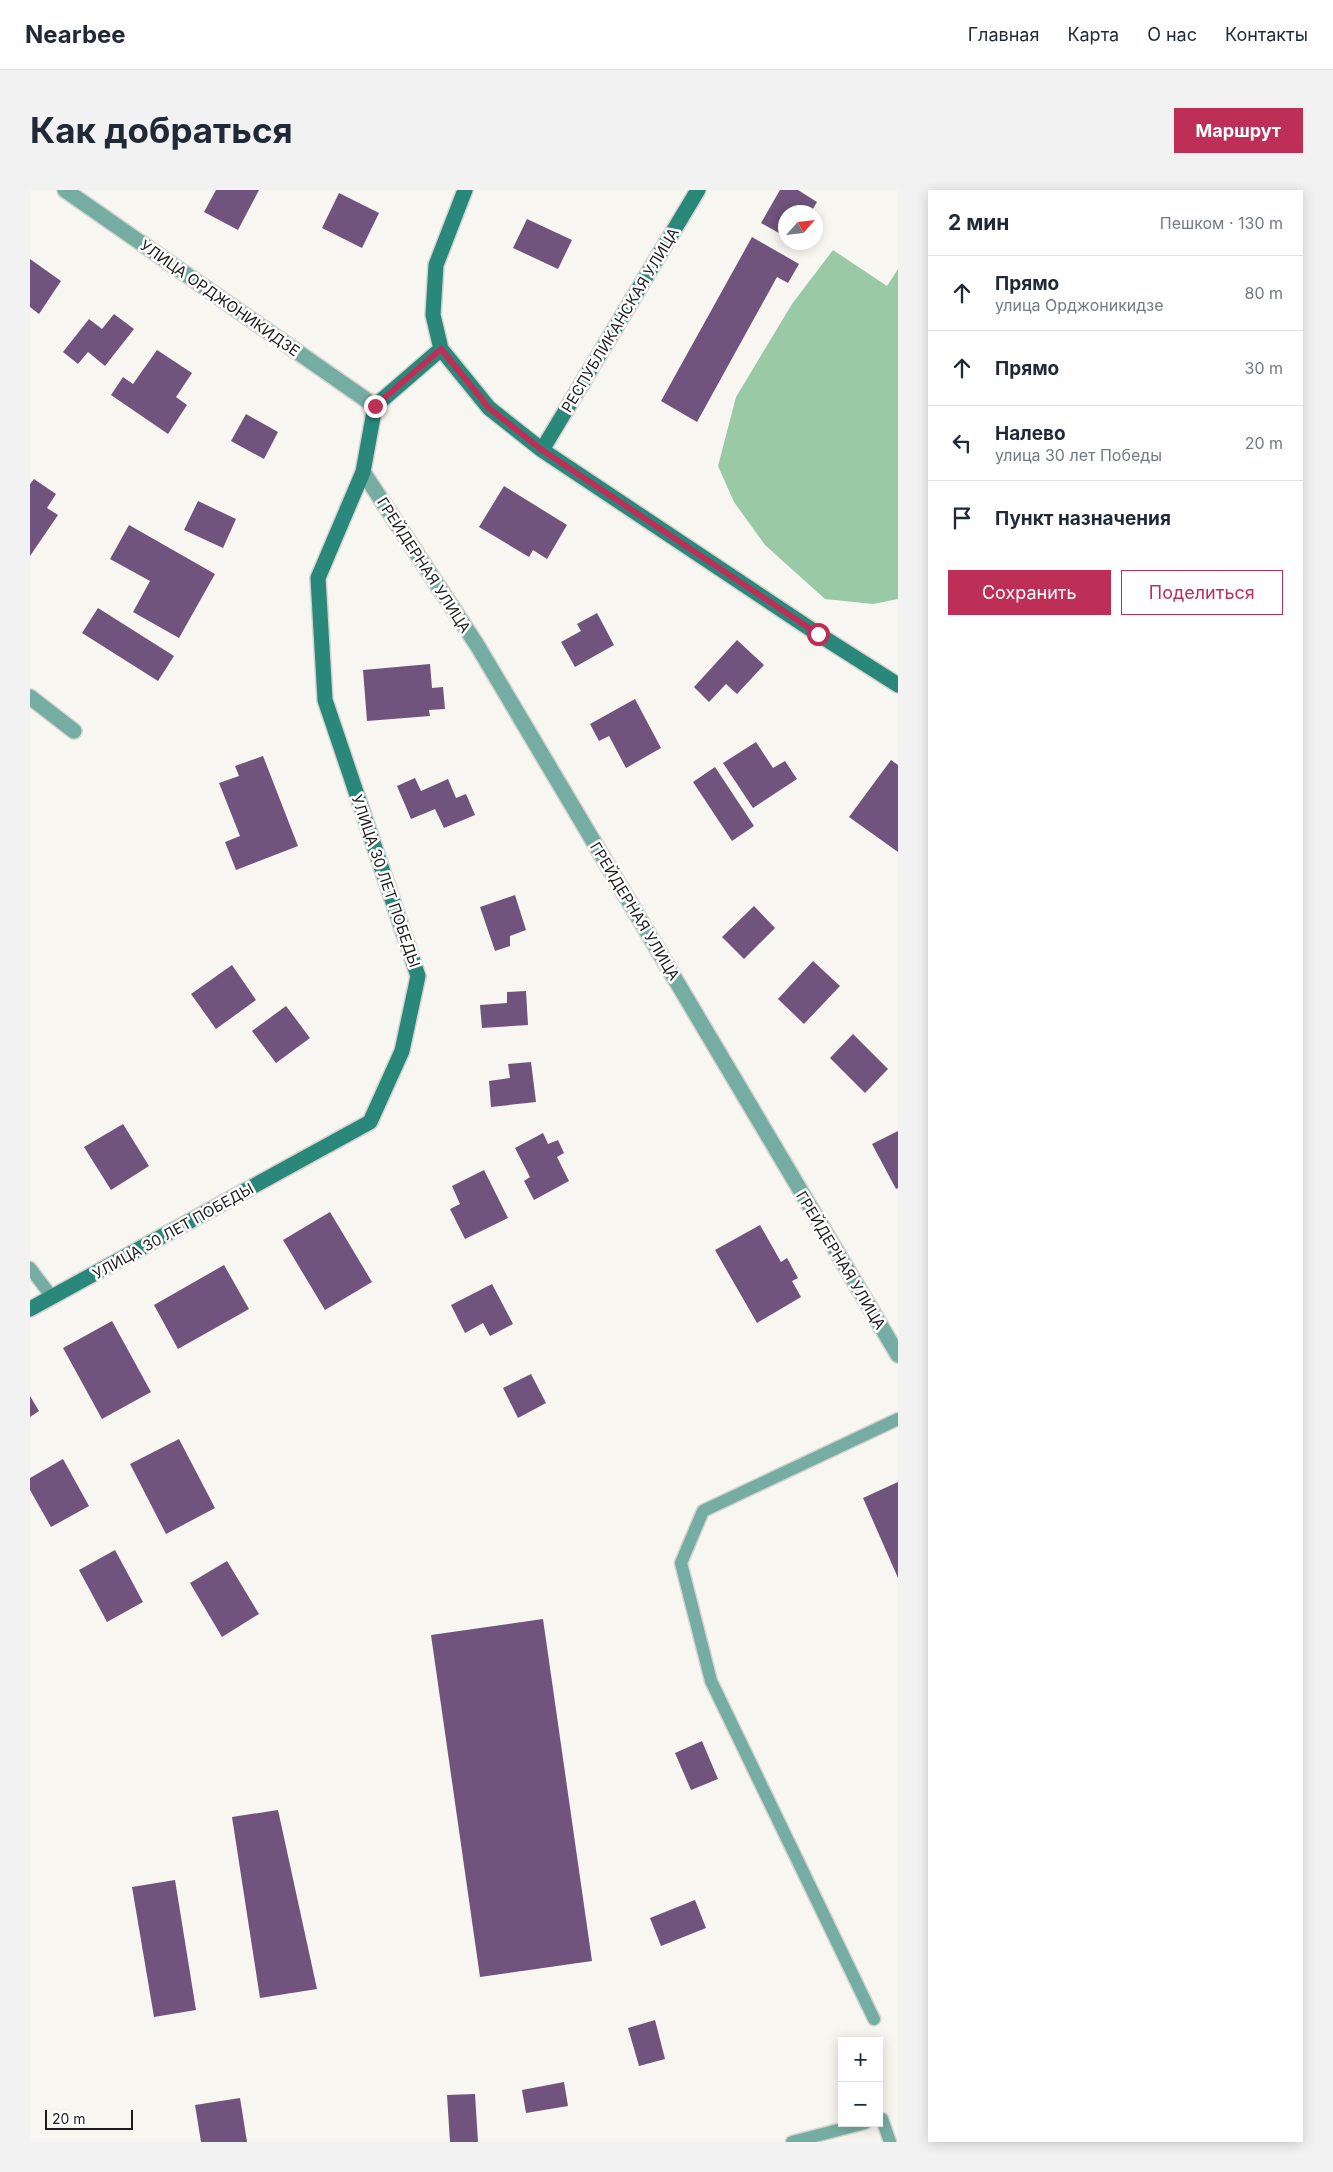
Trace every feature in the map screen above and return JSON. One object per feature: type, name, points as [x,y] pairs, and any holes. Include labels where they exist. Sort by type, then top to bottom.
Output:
[{"type":"street","name":"УЛИЦА ОРДЖОНИКИДЗЕ","points":[[65,190],[375,406]]},
{"type":"street","points":[[465,190],[436,265],[433,315],[441,349],[489,408],[542,450],[818,634],[898,685]]},
{"type":"street","name":"РЕСПУБЛИКАНСКАЯ УЛИЦА","points":[[542,450],[698,190]]},
{"type":"street","points":[[375,406],[441,349]]},
{"type":"street","name":"УЛИЦА 30 ЛЕТ ПОБЕДЫ","points":[[30,1310],[370,1122],[402,1051],[418,976],[325,700],[318,578],[363,472],[375,406]]},
{"type":"street","name":"ГРЕЙДЕРНАЯ УЛИЦА","points":[[363,472],[477,645],[898,1355]]},
{"type":"street","points":[[30,697],[74,731]]},
{"type":"lane","points":[[30,1268],[52,1297]]},
{"type":"lane","points":[[874,2019],[711,1681],[681,1563],[702,1511],[898,1418]]},
{"type":"lane","points":[[883,2122],[890,2142]]},
{"type":"lane","points":[[792,2142],[850,2127]]},
{"type":"green space","points":[[833,250],[887,286],[898,269],[898,599],[873,604],[825,599],[765,545],[734,502],[718,466],[736,397],[792,304]]},
{"type":"building","points":[[216,190],[259,190],[238,230],[204,212]]},
{"type":"building","points":[[780,190],[798,190],[817,202],[815,205],[778,205],[778,233],[761,223]]},
{"type":"building","points":[[339,193],[379,213],[362,248],[322,228]]},
{"type":"building","points":[[527,219],[572,240],[558,269],[513,248]]},
{"type":"building","points":[[752,237],[799,264],[788,283],[777,277],[697,422],[661,401]]},
{"type":"building","points":[[30,259],[61,281],[39,314],[30,307]]},
{"type":"building","points":[[114,314],[134,329],[105,366],[88,352],[78,364],[63,352],[89,319],[102,329]]},
{"type":"building","points":[[157,350],[192,373],[176,397],[187,405],[168,434],[111,395],[123,377],[133,384]]},
{"type":"building","points":[[246,414],[278,432],[264,459],[231,441]]},
{"type":"building","points":[[34,479],[56,494],[47,508],[58,515],[30,556],[30,484]]},
{"type":"building","points":[[504,486],[567,525],[547,559],[533,550],[529,557],[479,527]]},
{"type":"building","points":[[198,501],[236,519],[223,548],[184,530]]},
{"type":"building","points":[[129,525],[215,574],[179,638],[133,612],[150,581],[110,559]]},
{"type":"building","points":[[98,608],[174,656],[158,681],[82,633]]},
{"type":"building","points":[[597,613],[614,645],[575,667],[561,642],[581,631],[577,624]]},
{"type":"building","points":[[737,640],[764,665],[737,694],[726,684],[709,702],[694,687]]},
{"type":"building","points":[[430,664],[432,688],[443,687],[445,709],[429,710],[430,716],[367,721],[363,670]]},
{"type":"building","points":[[635,699],[661,748],[626,768],[609,736],[599,741],[590,724]]},
{"type":"building","points":[[756,742],[773,768],[785,761],[797,779],[753,808],[723,763]]},
{"type":"building","points":[[263,756],[298,846],[236,870],[225,842],[240,836],[219,783],[239,776],[235,766]]},
{"type":"building","points":[[891,760],[898,765],[898,852],[849,817]]},
{"type":"building","points":[[715,767],[754,826],[732,841],[693,782]]},
{"type":"building","points":[[415,778],[421,791],[448,779],[456,798],[466,794],[475,815],[444,828],[435,809],[411,819],[397,786]]},
{"type":"building","points":[[515,895],[526,930],[510,936],[510,946],[495,951],[480,907]]},
{"type":"building","points":[[754,906],[775,928],[744,959],[722,937]]},
{"type":"building","points":[[813,961],[840,986],[804,1024],[778,999]]},
{"type":"building","points":[[232,965],[256,1000],[216,1029],[191,994]]},
{"type":"building","points":[[526,991],[528,1025],[482,1028],[480,1005],[507,1003],[507,992]]},
{"type":"building","points":[[286,1006],[310,1038],[276,1063],[252,1031]]},
{"type":"building","points":[[853,1034],[888,1069],[865,1093],[830,1058]]},
{"type":"building","points":[[531,1062],[536,1102],[491,1107],[489,1081],[510,1078],[508,1064]]},
{"type":"building","points":[[123,1124],[149,1166],[111,1190],[84,1147]]},
{"type":"building","points":[[898,1131],[898,1188],[896,1189],[872,1144]]},
{"type":"building","points":[[543,1133],[548,1144],[558,1140],[564,1153],[557,1157],[569,1181],[534,1200],[524,1181],[530,1177],[515,1148]]},
{"type":"building","points":[[484,1170],[508,1218],[465,1239],[450,1209],[460,1204],[452,1186]]},
{"type":"building","points":[[330,1212],[372,1282],[325,1310],[283,1240]]},
{"type":"building","points":[[760,1225],[781,1262],[787,1258],[798,1278],[792,1281],[801,1297],[757,1323],[715,1250]]},
{"type":"building","points":[[224,1265],[249,1309],[178,1349],[154,1305]]},
{"type":"building","points":[[492,1284],[513,1324],[490,1336],[483,1323],[465,1333],[451,1305]]},
{"type":"building","points":[[112,1321],[151,1392],[102,1419],[63,1348]]},
{"type":"building","points":[[531,1374],[546,1403],[518,1418],[503,1388]]},
{"type":"building","points":[[30,1396],[39,1411],[30,1417]]},
{"type":"building","points":[[179,1439],[215,1508],[166,1534],[130,1464]]},
{"type":"building","points":[[63,1459],[89,1506],[51,1527],[30,1490],[30,1478]]},
{"type":"building","points":[[898,1482],[898,1578],[863,1498]]},
{"type":"building","points":[[115,1550],[143,1602],[107,1622],[79,1570]]},
{"type":"building","points":[[227,1561],[259,1614],[222,1637],[190,1583]]},
{"type":"building","points":[[543,1619],[592,1961],[480,1977],[431,1635]]},
{"type":"building","points":[[702,1741],[718,1779],[691,1790],[675,1753]]},
{"type":"building","points":[[278,1810],[317,1989],[260,1998],[232,1817]]},
{"type":"building","points":[[175,1880],[196,2010],[154,2017],[132,1887]]},
{"type":"building","points":[[695,1900],[706,1928],[661,1946],[650,1918]]},
{"type":"building","points":[[655,2020],[665,2059],[639,2066],[628,2028]]},
{"type":"building","points":[[564,2082],[568,2106],[526,2113],[522,2090]]},
{"type":"building","points":[[475,2094],[478,2142],[450,2142],[447,2095]]},
{"type":"building","points":[[240,2098],[247,2142],[201,2142],[195,2105]]},
{"type":"route","points":[[375,406],[441,349],[489,408],[542,450],[818,634]]}]
